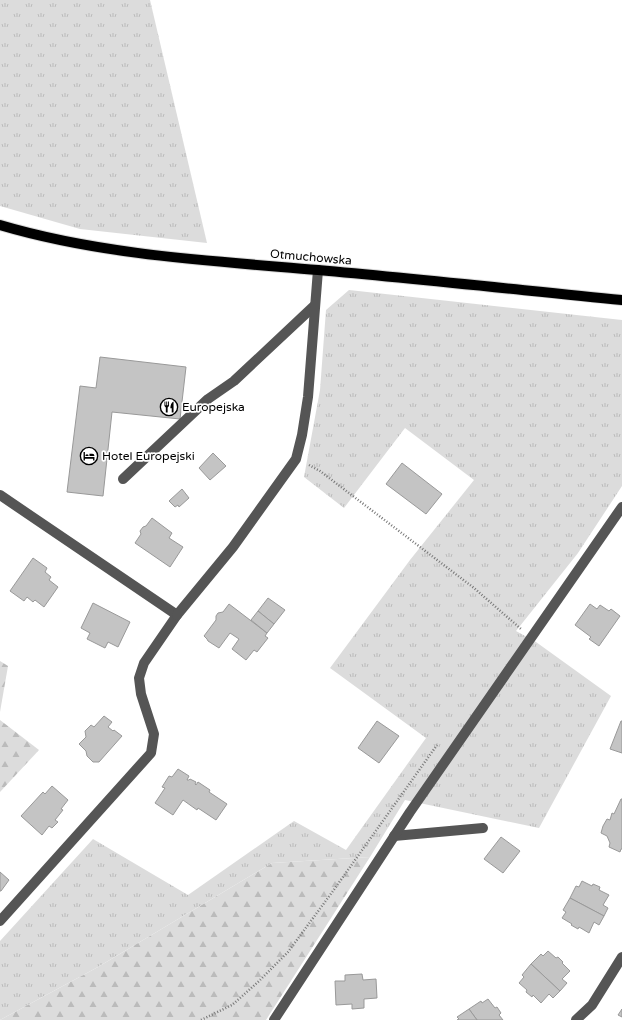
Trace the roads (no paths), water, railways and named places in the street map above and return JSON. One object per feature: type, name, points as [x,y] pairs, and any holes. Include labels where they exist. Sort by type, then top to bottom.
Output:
[{"type":"main road","name":"Otmuchowska","points":[[0,225],[54,239],[139,253],[622,300]]},
{"type":"street","points":[[0,921],[151,753],[154,734],[141,694],[139,678],[144,663],[177,615],[233,548],[296,459],[302,435],[308,397],[318,270]]},
{"type":"street","points":[[123,479],[208,399],[234,381],[314,306]]},
{"type":"street","points":[[0,495],[177,615]]},
{"type":"street","points":[[274,1020],[435,774],[622,507]]},
{"type":"street","points":[[394,836],[483,828]]},
{"type":"street","points":[[576,1020],[592,1005],[622,957]]},
{"type":"place","name":"Europejska","points":[[169,407]]},
{"type":"place","name":"Hotel Europejski","points":[[89,456]]}]
